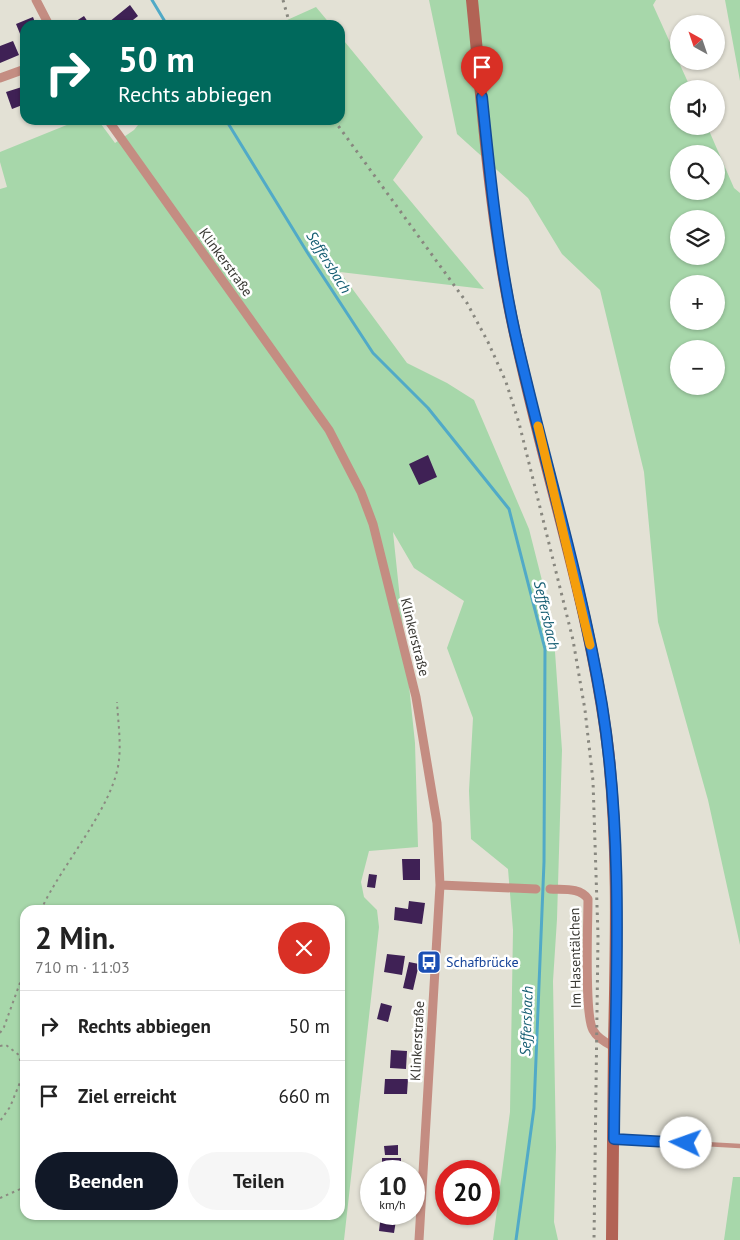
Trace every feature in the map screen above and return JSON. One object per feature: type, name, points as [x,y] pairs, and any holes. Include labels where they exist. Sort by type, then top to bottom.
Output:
[{"type":"main road","points":[[472,0],[492,194],[508,298],[585,617],[604,724],[615,848],[612,1240]]},
{"type":"street","points":[[36,0],[46,20]]},
{"type":"street","points":[[0,78],[20,71]]},
{"type":"street","name":"Klinkerstraße","points":[[112,125],[329,430],[362,492],[373,524],[416,697],[437,823],[440,885],[420,1240]]},
{"type":"street","points":[[440,885],[536,889]]},
{"type":"street","name":"Im Hasentälchen","points":[[550,889],[576,890],[584,893],[588,898],[592,1029],[605,1043],[614,1047]]},
{"type":"lane","points":[[614,1139],[740,1146]]},
{"type":"path","points":[[44,905],[108,795],[119,762],[120,735],[117,702]]},
{"type":"path","points":[[0,1033],[20,983]]},
{"type":"path","points":[[0,1046],[6,1045],[19,1055],[20,1060]]},
{"type":"path","points":[[0,1121],[10,1107],[20,1082]]},
{"type":"path","points":[[0,1198],[20,1188]]},
{"type":"green space","points":[[429,0],[656,0],[653,5],[670,43],[670,70],[682,70],[687,80],[670,80],[670,135],[711,135],[715,145],[670,145],[670,200],[725,200],[725,167],[734,188],[740,193],[740,945],[708,800],[658,622],[644,472],[600,290],[562,254],[528,198],[457,134]]},
{"type":"green space","points":[[725,0],[740,0],[740,81]]},
{"type":"green space","points":[[316,7],[327,20],[287,20]]},
{"type":"green space","points":[[345,42],[423,137],[393,180],[484,289],[340,272],[407,363],[447,383],[474,400],[529,529],[553,624],[562,750],[557,919],[553,981],[556,1147],[554,1222],[558,1240],[493,1240],[495,1225],[500,1225],[500,1187],[510,1112],[513,930],[508,869],[471,839],[469,791],[473,718],[447,648],[464,601],[414,568],[393,532],[415,743],[418,847],[369,851],[361,882],[364,897],[377,910],[379,927],[344,1240],[0,1240],[0,189],[7,187],[0,162],[0,152],[67,125],[102,125],[115,143],[138,125],[345,125]]},
{"type":"green space","points":[[733,1177],[740,1177],[740,1240],[724,1240]]},
{"type":"building","points":[[130,5],[138,16],[133,20],[111,20]]},
{"type":"building","points":[[84,16],[87,20],[78,20]]},
{"type":"building","points":[[20,22],[20,34],[16,24]]},
{"type":"building","points":[[13,41],[19,55],[0,63],[0,46]]},
{"type":"building","points":[[20,88],[20,106],[12,109],[6,92]]},
{"type":"building","points":[[428,455],[437,477],[419,485],[409,464]]},
{"type":"building","points":[[402,859],[420,859],[420,880],[403,880]]},
{"type":"building","points":[[369,874],[377,875],[375,888],[367,887]]},
{"type":"building","points":[[409,901],[425,903],[422,924],[394,920],[395,907],[408,909]]},
{"type":"building","points":[[387,954],[405,956],[402,975],[384,972]]},
{"type":"building","points":[[409,962],[419,964],[413,990],[403,988]]},
{"type":"building","points":[[381,1003],[392,1006],[388,1022],[377,1019]]},
{"type":"building","points":[[391,1050],[407,1051],[406,1069],[390,1068]]},
{"type":"building","points":[[385,1079],[408,1079],[407,1094],[384,1094]]},
{"type":"building","points":[[398,1145],[398,1155],[385,1155],[384,1146]]},
{"type":"building","points":[[382,1158],[401,1158],[401,1160],[382,1160]]},
{"type":"building","points":[[380,1225],[395,1225],[394,1233],[379,1231]]},
{"type":"waterway","name":"Seffersbach","points":[[152,0],[164,20]]},
{"type":"waterway","name":"Seffersbach","points":[[229,125],[307,252],[373,353],[428,408],[509,509],[545,649],[544,862],[534,1108],[516,1240]]},
{"type":"railway","points":[[283,0],[289,20]]},
{"type":"railway","points":[[338,125],[467,303],[488,342],[506,382],[519,423],[573,640],[585,710],[593,781],[598,936],[594,1240]]},
{"type":"slow traffic","points":[[538,426],[585,617],[590,645]]},
{"type":"place","name":"Schafbrücke","points":[[429,962]]},
{"type":"route","points":[[482,97],[492,194],[508,298],[585,617],[602,706],[608,750],[615,848],[616,908],[614,1139],[686,1143]]}]
